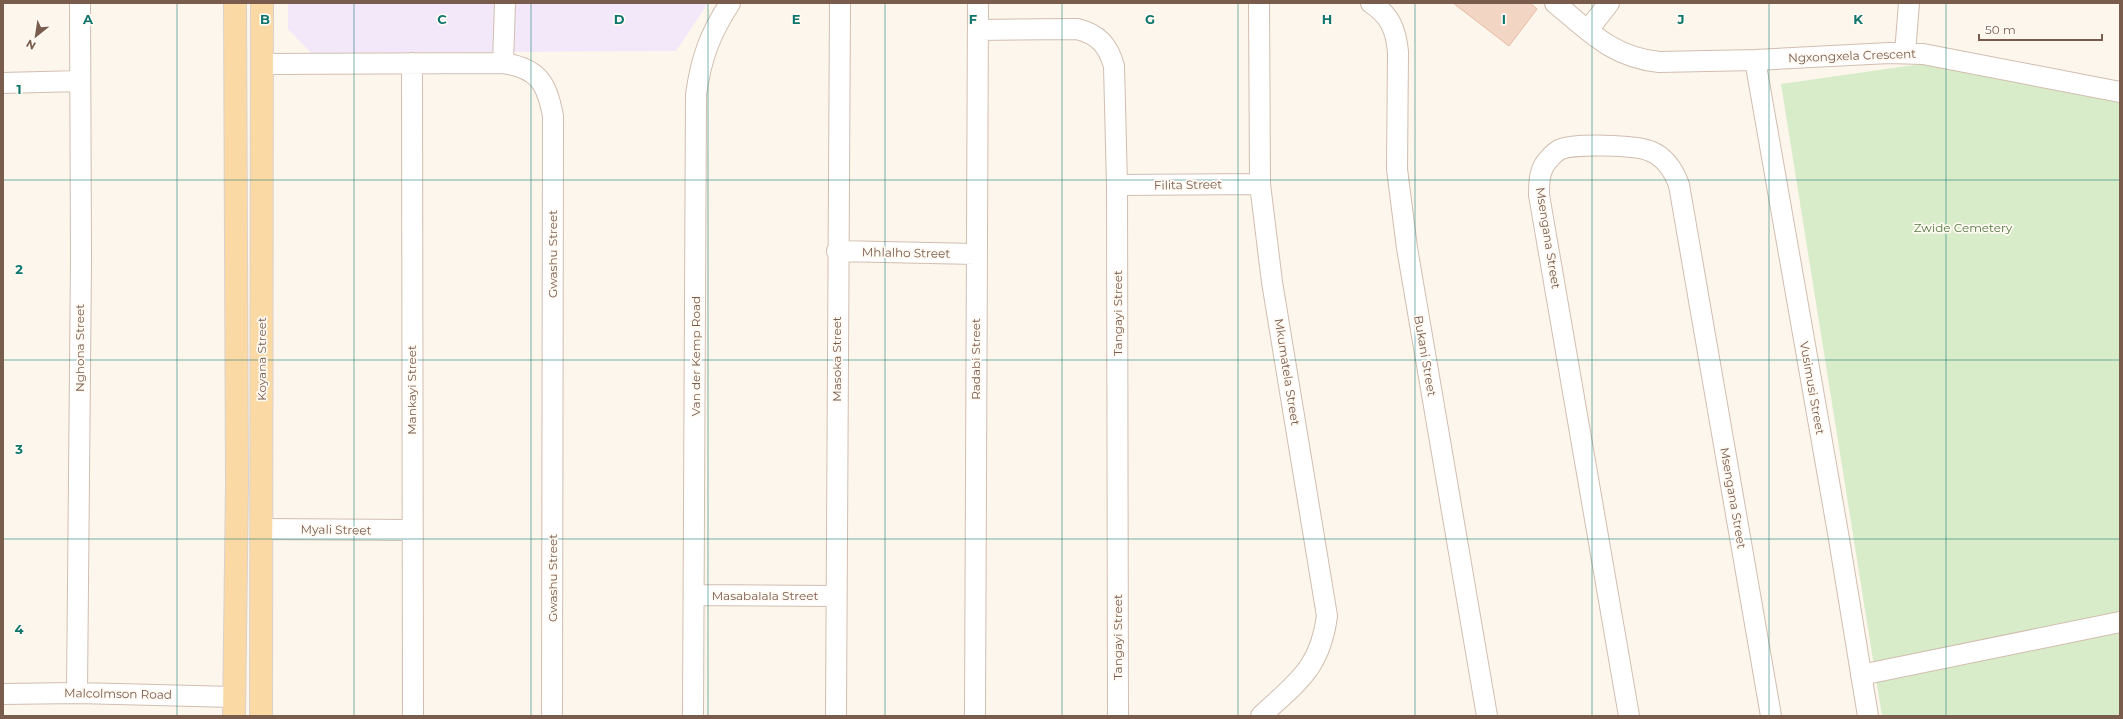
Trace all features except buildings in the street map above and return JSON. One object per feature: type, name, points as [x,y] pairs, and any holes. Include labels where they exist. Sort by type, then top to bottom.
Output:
[{"type":"main road","points":[[234,707],[237,484],[235,3]]},
{"type":"main road","name":"Koyana Street","points":[[261,716],[263,260],[261,64],[262,3]]},
{"type":"street","name":"Nghona Street","points":[[77,693],[81,260],[80,3]]},
{"type":"street","points":[[503,63],[505,3]]},
{"type":"street","name":"Van der Kemp Road","points":[[693,716],[696,95],[700,66],[706,47],[730,3]]},
{"type":"street","name":"Masoka Street","points":[[836,716],[837,251],[840,3]]},
{"type":"street","name":"Radabi Street","points":[[975,716],[978,3]]},
{"type":"street","name":"Mkumatela Street","points":[[1259,3],[1260,184],[1272,282],[1327,616],[1325,636],[1314,662],[1304,674],[1261,716]]},
{"type":"street","name":"Bukani Street","points":[[1371,3],[1382,10],[1391,22],[1397,35],[1397,169],[1399,194],[1408,256],[1487,716]]},
{"type":"street","name":"Ngxongxela Crescent","points":[[1555,3],[1618,52],[1644,60],[1659,62],[1755,60],[1906,53],[1940,57],[2120,92]]},
{"type":"street","points":[[1588,30],[1609,3]]},
{"type":"street","points":[[1906,53],[1909,3]]},
{"type":"street","name":"Tangayi Street","points":[[978,30],[1077,29],[1088,31],[1103,42],[1111,54],[1114,66],[1116,83],[1117,186],[1118,716]]},
{"type":"street","name":"Vusimusi Street","points":[[1755,60],[1868,716]]},
{"type":"street","name":"Mankayi Street","points":[[412,63],[413,716]]},
{"type":"street","name":"Gwashu Street","points":[[261,64],[503,63],[528,69],[541,81],[550,97],[553,116],[552,716]]},
{"type":"street","points":[[3,82],[80,81]]},
{"type":"street","name":"Msengana Street","points":[[1629,716],[1539,195],[1542,170],[1549,159],[1560,150],[1575,147],[1635,147],[1651,151],[1664,160],[1674,172],[1682,198],[1770,716]]},
{"type":"street","name":"Filita Street","points":[[1117,186],[1260,184]]},
{"type":"street","name":"Mhlalho Street","points":[[837,251],[976,254]]},
{"type":"street","name":"Myali Street","points":[[261,529],[412,530]]},
{"type":"street","name":"Masabalala Street","points":[[694,595],[836,596]]},
{"type":"street","points":[[1861,675],[2120,622]]},
{"type":"street","name":"Malcolmson Road","points":[[3,694],[77,693],[234,707]]},
{"type":"shaded area","points":[[288,3],[708,3],[676,51],[311,53],[288,29]]},
{"type":"green space","name":"Zwide Cemetery","points":[[1935,62],[2120,101],[2120,716],[1882,716],[1781,84]]}]
